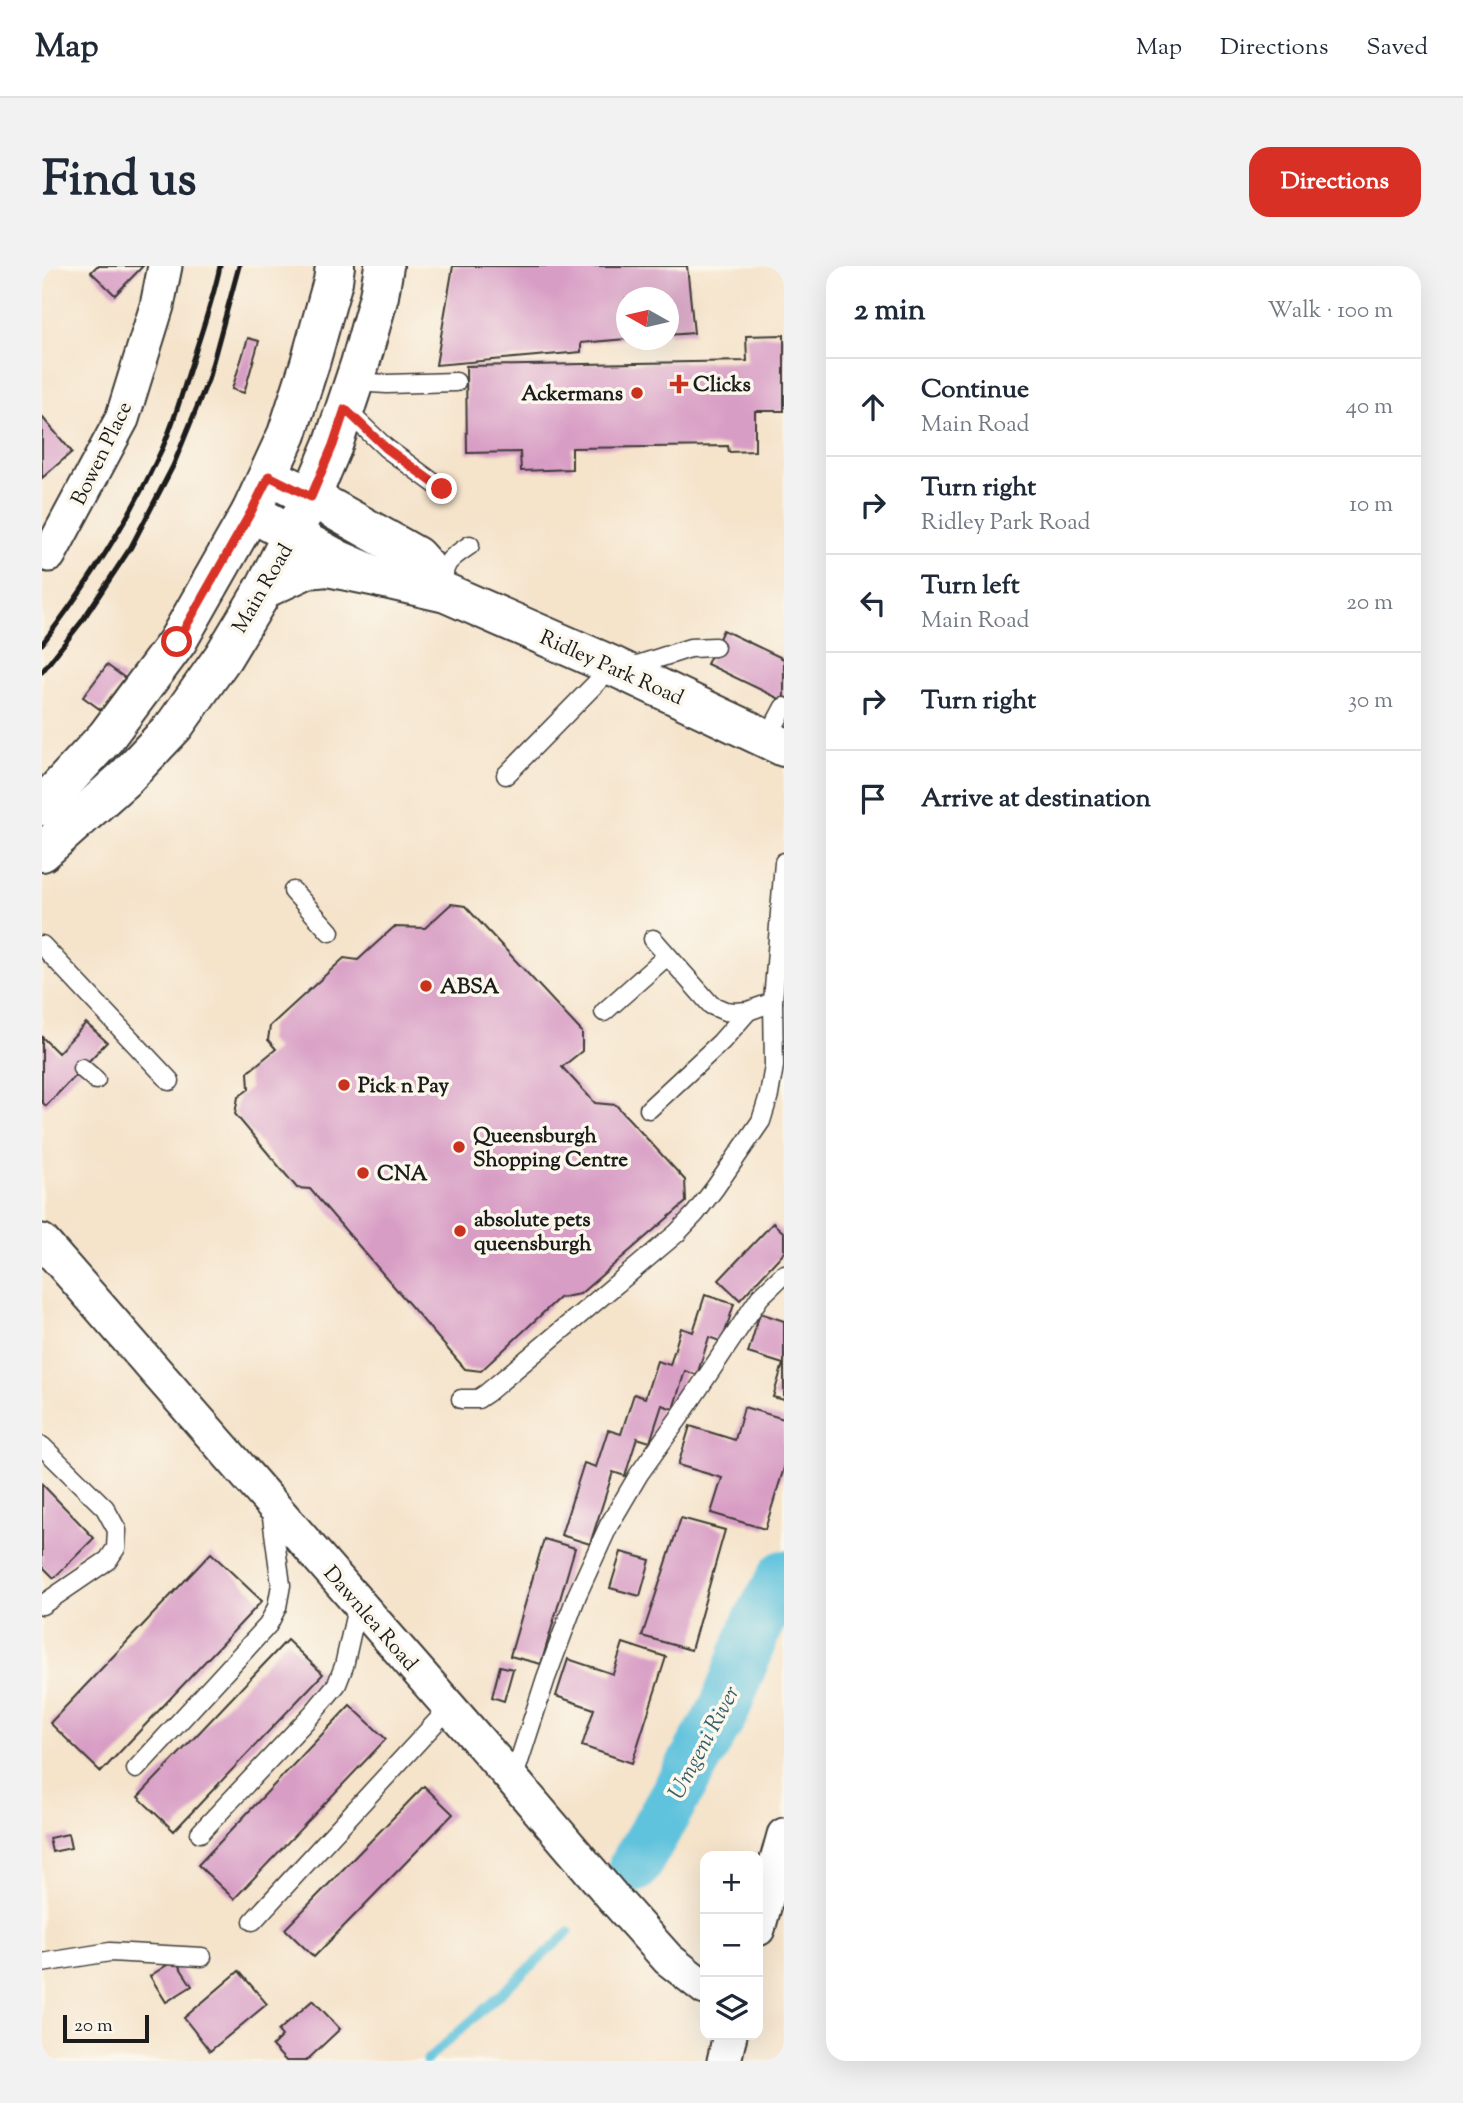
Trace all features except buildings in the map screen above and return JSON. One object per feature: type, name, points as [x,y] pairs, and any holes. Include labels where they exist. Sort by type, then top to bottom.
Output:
[{"type":"main road","points":[[42,806],[106,737],[177,642],[251,512],[287,434],[310,363],[335,266]]},
{"type":"main road","name":"Main Road","points":[[42,852],[126,778],[175,725],[223,657],[264,589],[293,535],[333,445],[379,296],[384,266]]},
{"type":"main road","points":[[269,476],[416,556],[442,591]]},
{"type":"main road","name":"Ridley Park Road","points":[[251,512],[381,578],[442,591],[618,668],[778,731]]},
{"type":"main road","points":[[264,589],[307,569],[327,567],[381,578]]},
{"type":"street","name":"Bowen Place","points":[[49,555],[122,419],[157,306],[165,266]]},
{"type":"street","name":"Dawnlea Road","points":[[42,1241],[668,1959],[700,1984]]},
{"type":"street","points":[[762,1914],[784,1835]]},
{"type":"street","points":[[724,2061],[729,2040]]},
{"type":"lane","points":[[442,489],[386,448],[349,395],[387,384],[456,383]]},
{"type":"lane","points":[[442,591],[447,562],[470,545]]},
{"type":"lane","points":[[506,775],[618,668],[690,648],[715,647]]},
{"type":"lane","points":[[461,1399],[478,1399],[487,1393],[677,1233],[695,1214],[761,1121],[769,1095],[779,1023],[773,1002],[784,862]]},
{"type":"lane","points":[[293,891],[330,932]]},
{"type":"lane","points":[[653,939],[711,1005],[725,1011],[748,1011],[773,1002]]},
{"type":"lane","points":[[42,945],[170,1082]]},
{"type":"lane","points":[[604,1012],[667,956]]},
{"type":"lane","points":[[649,1109],[721,1042],[748,1011]]},
{"type":"lane","points":[[513,1780],[546,1678],[609,1525],[639,1474],[760,1297],[784,1274]]},
{"type":"lane","points":[[42,1446],[105,1508],[117,1530],[116,1548],[108,1560],[42,1605]]},
{"type":"lane","points":[[135,1769],[268,1625],[278,1607],[281,1585],[270,1503]]},
{"type":"lane","points":[[200,1833],[337,1684],[345,1666],[358,1604]]},
{"type":"lane","points":[[253,1922],[449,1708]]},
{"type":"lane","points":[[42,1963],[110,1952],[202,1957]]},
{"type":"waterway","name":"Umgeni River","points":[[634,1867],[724,1710],[757,1624],[784,1576]]},
{"type":"waterway","name":"Umgeni River","points":[[426,2061],[569,1932]]},
{"type":"railway","points":[[42,644],[108,550],[162,449],[176,413],[220,266]]},
{"type":"railway","points":[[42,672],[82,621],[131,547],[173,466],[208,380],[239,266]]},
{"type":"place","name":"Clicks","points":[[679,384]]},
{"type":"place","name":"Ackermans","points":[[637,393]]},
{"type":"place","name":"ABSA","points":[[426,986]]},
{"type":"place","name":"Pick n Pay","points":[[344,1085]]},
{"type":"place","name":"Queensburgh Shopping Centre","points":[[459,1147]]},
{"type":"place","name":"CNA","points":[[363,1173]]},
{"type":"place","name":"absolute pets queensburgh","points":[[460,1231]]},
{"type":"route","points":[[177,642],[269,476],[311,497],[345,409],[386,448],[442,489]]}]
